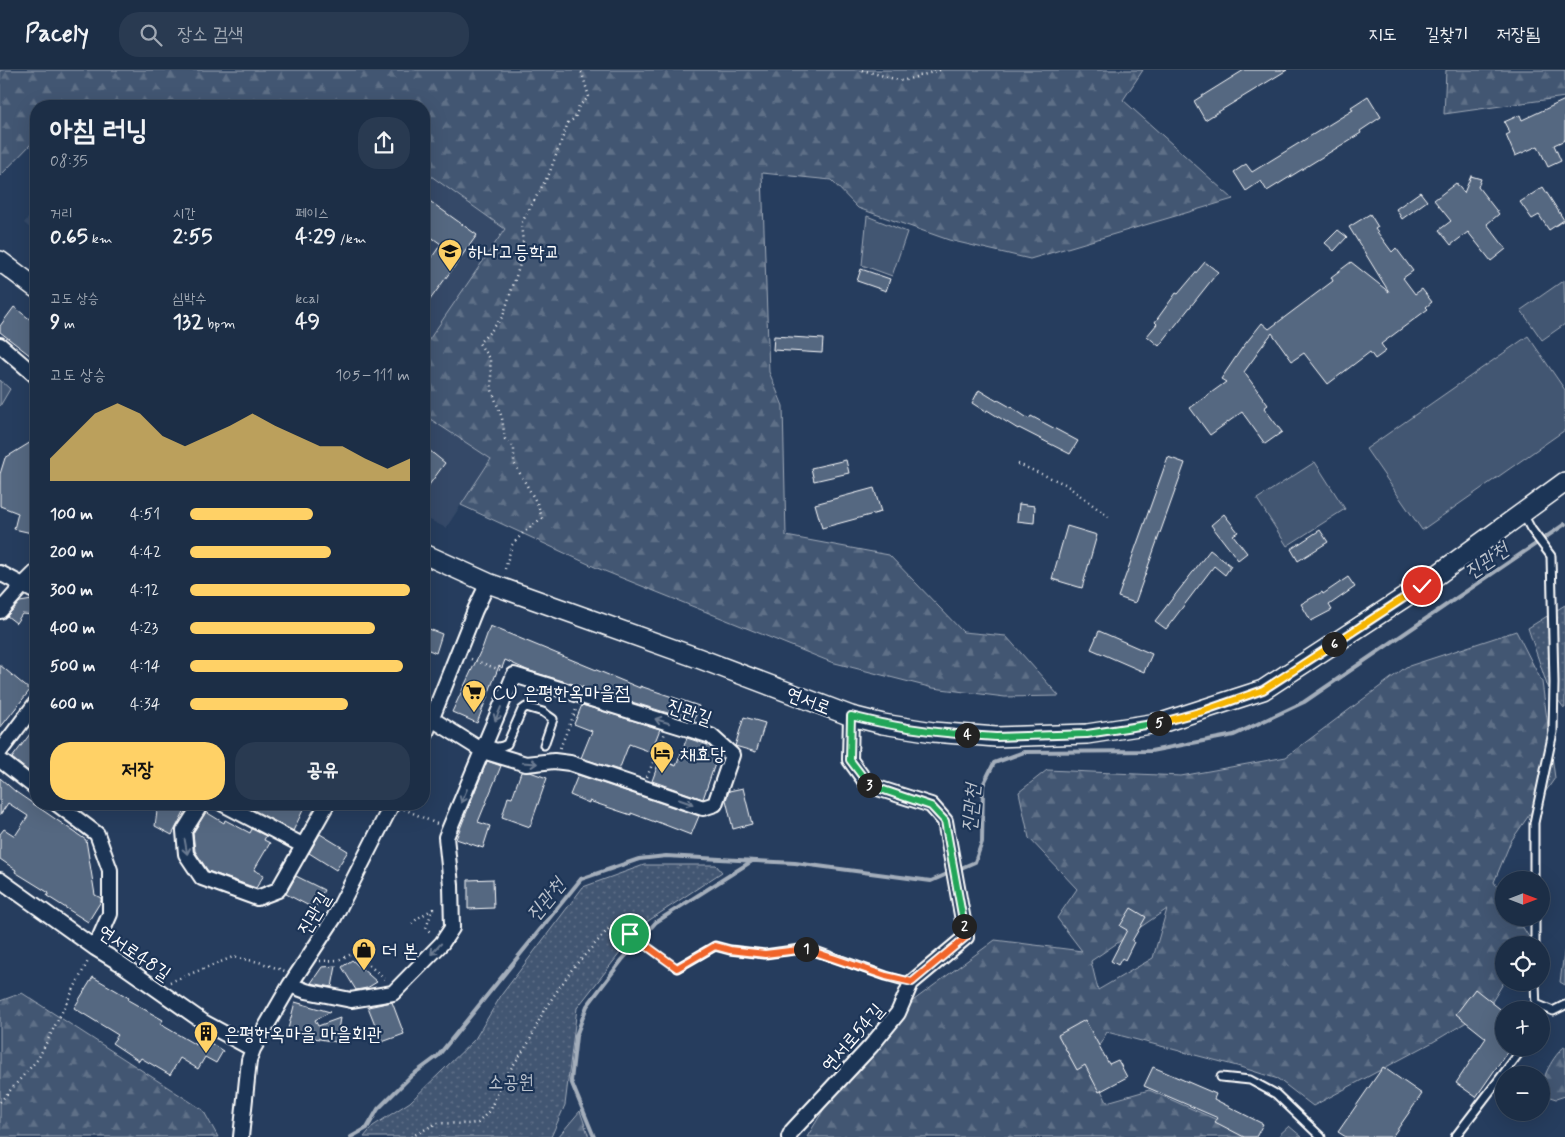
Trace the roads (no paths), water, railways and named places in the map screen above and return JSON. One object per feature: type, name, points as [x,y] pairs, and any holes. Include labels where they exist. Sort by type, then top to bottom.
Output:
[{"type":"main road","points":[[0,261],[30,284]]},
{"type":"main road","name":"연서로","points":[[430,557],[488,583],[689,655],[851,716],[883,724],[933,732],[996,737],[1087,734],[1164,722],[1203,711],[1263,690],[1422,586],[1527,521],[1565,482]]},
{"type":"street","points":[[0,345],[30,371]]},
{"type":"street","points":[[0,572],[30,588]]},
{"type":"street","points":[[0,611],[30,578]]},
{"type":"street","points":[[430,724],[475,610],[488,583]]},
{"type":"street","name":"진관길","points":[[432,719],[484,747],[526,764],[554,761],[570,763],[703,808],[715,804],[732,755],[711,736],[514,675],[484,747]]},
{"type":"street","points":[[0,752],[30,712]]},
{"type":"street","name":"연서로54길","points":[[789,1137],[898,1013],[912,982],[966,937],[945,821],[931,806],[868,784],[850,760],[851,716]]},
{"type":"street","points":[[288,978],[306,991],[351,1000],[392,993],[442,943],[452,928],[451,885],[446,836],[484,747]]},
{"type":"street","points":[[0,760],[30,783]]},
{"type":"street","points":[[66,810],[97,834],[110,870],[110,914],[92,954]]},
{"type":"street","points":[[197,810],[184,831],[186,854],[202,878],[256,898],[278,890],[323,810]]},
{"type":"street","points":[[235,810],[302,845]]},
{"type":"street","name":"진관길","points":[[241,1137],[249,1060],[253,1049],[288,978],[334,918],[395,810]]},
{"type":"street","name":"연서로48길","points":[[0,880],[92,954],[118,962],[206,1023],[253,1049]]},
{"type":"lane","points":[[1527,521],[1551,556],[1554,682],[1553,732],[1534,823],[1534,871]]},
{"type":"lane","points":[[484,747],[503,747],[507,744],[522,710],[526,706],[543,712],[553,719],[544,745]]},
{"type":"lane","points":[[677,968],[715,946],[730,950],[765,954],[807,948],[886,976],[912,982]]},
{"type":"lane","points":[[1550,1010],[1553,1011],[1565,1005]]},
{"type":"lane","points":[[1455,1137],[1517,1056]]},
{"type":"lane","points":[[1221,1077],[1250,1080],[1276,1094],[1321,1137]]},
{"type":"waterway","name":"진관천","points":[[351,1137],[367,1128],[378,1109],[411,1076],[438,1056],[581,879],[639,859],[666,856],[795,863],[931,881],[975,862],[982,842],[983,785],[994,763],[1024,752],[1151,751],[1234,735],[1304,702],[1565,524]]},
{"type":"waterway","points":[[594,1137],[571,1081],[576,1036],[587,1006],[622,960],[656,922],[752,861]]},
{"type":"place","name":"하나고등학교","points":[[450,272]]},
{"type":"place","name":"CU 은평한옥마을점","points":[[474,713]]},
{"type":"place","name":"채효당","points":[[662,774]]},
{"type":"place","name":"더 본","points":[[364,971]]},
{"type":"place","name":"은평한옥마을 마을회관","points":[[206,1054]]},
{"type":"park label","name":"소공원","points":[[511,1081]]}]
